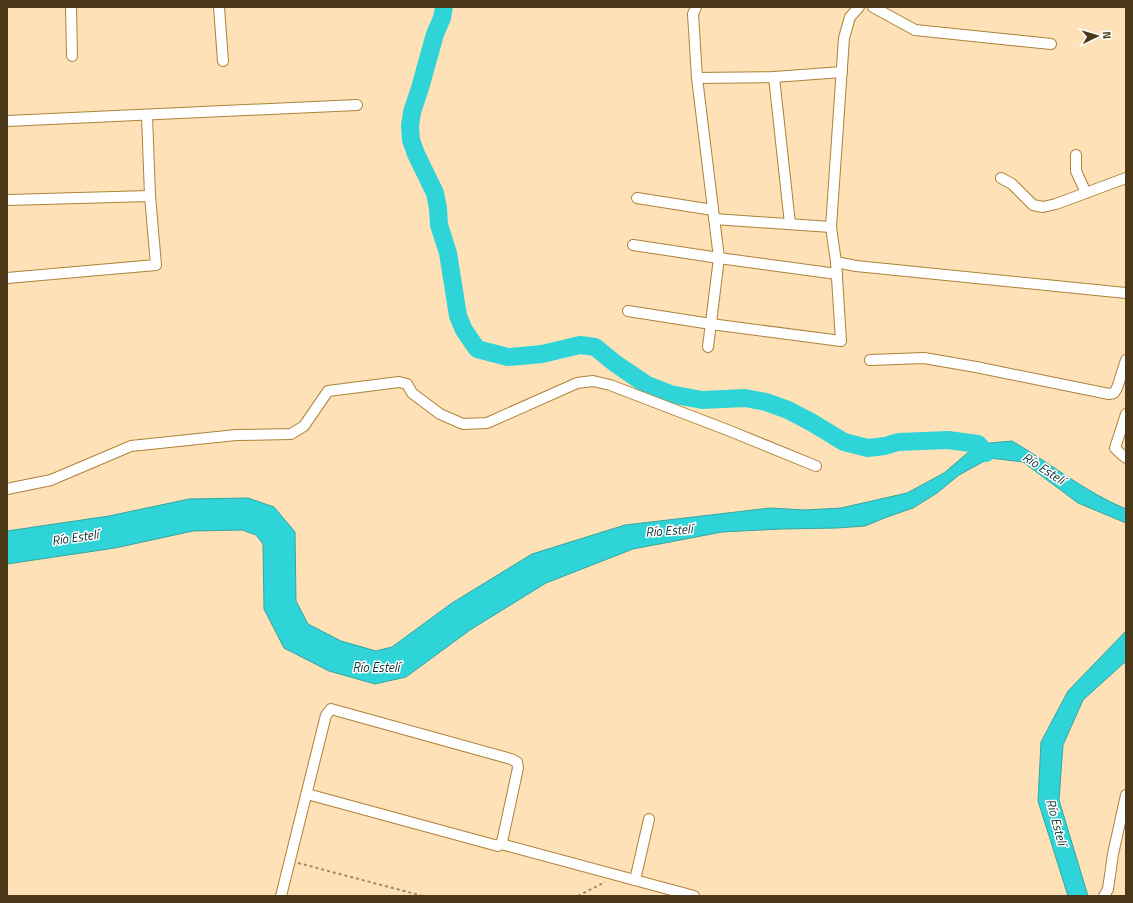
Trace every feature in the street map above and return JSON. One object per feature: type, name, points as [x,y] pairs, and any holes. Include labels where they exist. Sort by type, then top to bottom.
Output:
[{"type":"street","points":[[71,7],[72,56]]},
{"type":"street","points":[[219,7],[223,61]]},
{"type":"street","points":[[696,7],[694,14],[697,78],[719,258],[708,347]]},
{"type":"street","points":[[628,311],[710,324],[841,341],[836,262],[831,227],[844,38],[850,17],[860,7]]},
{"type":"street","points":[[873,7],[915,30],[1052,44]]},
{"type":"street","points":[[697,78],[774,77],[842,72]]},
{"type":"street","points":[[774,77],[790,224]]},
{"type":"street","points":[[7,121],[357,105]]},
{"type":"street","points":[[7,278],[156,265],[150,196],[147,115]]},
{"type":"street","points":[[1076,155],[1076,171],[1086,193]]},
{"type":"street","points":[[1001,178],[1012,184],[1033,205],[1043,207],[1056,204],[1126,178]]},
{"type":"street","points":[[7,200],[150,196]]},
{"type":"street","points":[[637,198],[714,214],[790,224],[831,227]]},
{"type":"street","points":[[633,245],[837,274]]},
{"type":"street","points":[[836,262],[856,266],[1126,293]]},
{"type":"street","points":[[870,360],[924,358],[1109,394],[1114,392],[1117,388],[1126,360]]},
{"type":"street","points":[[7,489],[51,480],[131,446],[236,435],[291,434],[304,426],[328,391],[399,382],[408,384],[412,393],[440,414],[463,424],[487,423],[577,383],[593,381],[723,429],[816,466]]},
{"type":"street","points":[[1126,414],[1115,448],[1126,458]]},
{"type":"street","points":[[281,896],[326,715],[331,708],[517,762],[518,768],[501,844]]},
{"type":"street","points":[[306,794],[498,846],[501,844],[694,896]]},
{"type":"street","points":[[1104,896],[1108,889],[1112,854],[1126,795]]},
{"type":"street","points":[[635,880],[649,819]]},
{"type":"path","points":[[290,860],[423,896]]},
{"type":"water","name":"Río Estelí","points":[[1012,441],[1082,486],[1126,509],[1126,523],[1078,503],[1023,462],[990,458],[959,475],[937,493],[913,508],[865,526],[722,532],[633,549],[546,583],[470,630],[406,677],[375,684],[329,671],[284,648],[264,609],[263,544],[256,535],[242,530],[193,531],[115,548],[7,564],[7,531],[109,516],[189,499],[248,498],[274,507],[295,532],[296,601],[308,624],[341,641],[376,651],[392,647],[452,603],[532,554],[625,525],[770,508],[805,510],[841,508],[907,493],[944,473],[978,444]]},
{"type":"water","name":"Río Estelí","points":[[1126,631],[1126,661],[1083,700],[1063,745],[1059,800],[1088,896],[1068,896],[1038,801],[1041,742],[1068,691]]},
{"type":"waterway","points":[[444,7],[442,18],[435,34],[412,112],[410,126],[411,140],[416,154],[435,193],[439,225],[448,253],[458,316],[464,330],[477,349],[508,357],[542,354],[580,345],[595,347],[616,364],[647,385],[670,394],[702,400],[745,398],[766,402],[788,410],[844,442],[868,448],[885,446],[898,442],[948,440],[978,444],[986,453]]}]
